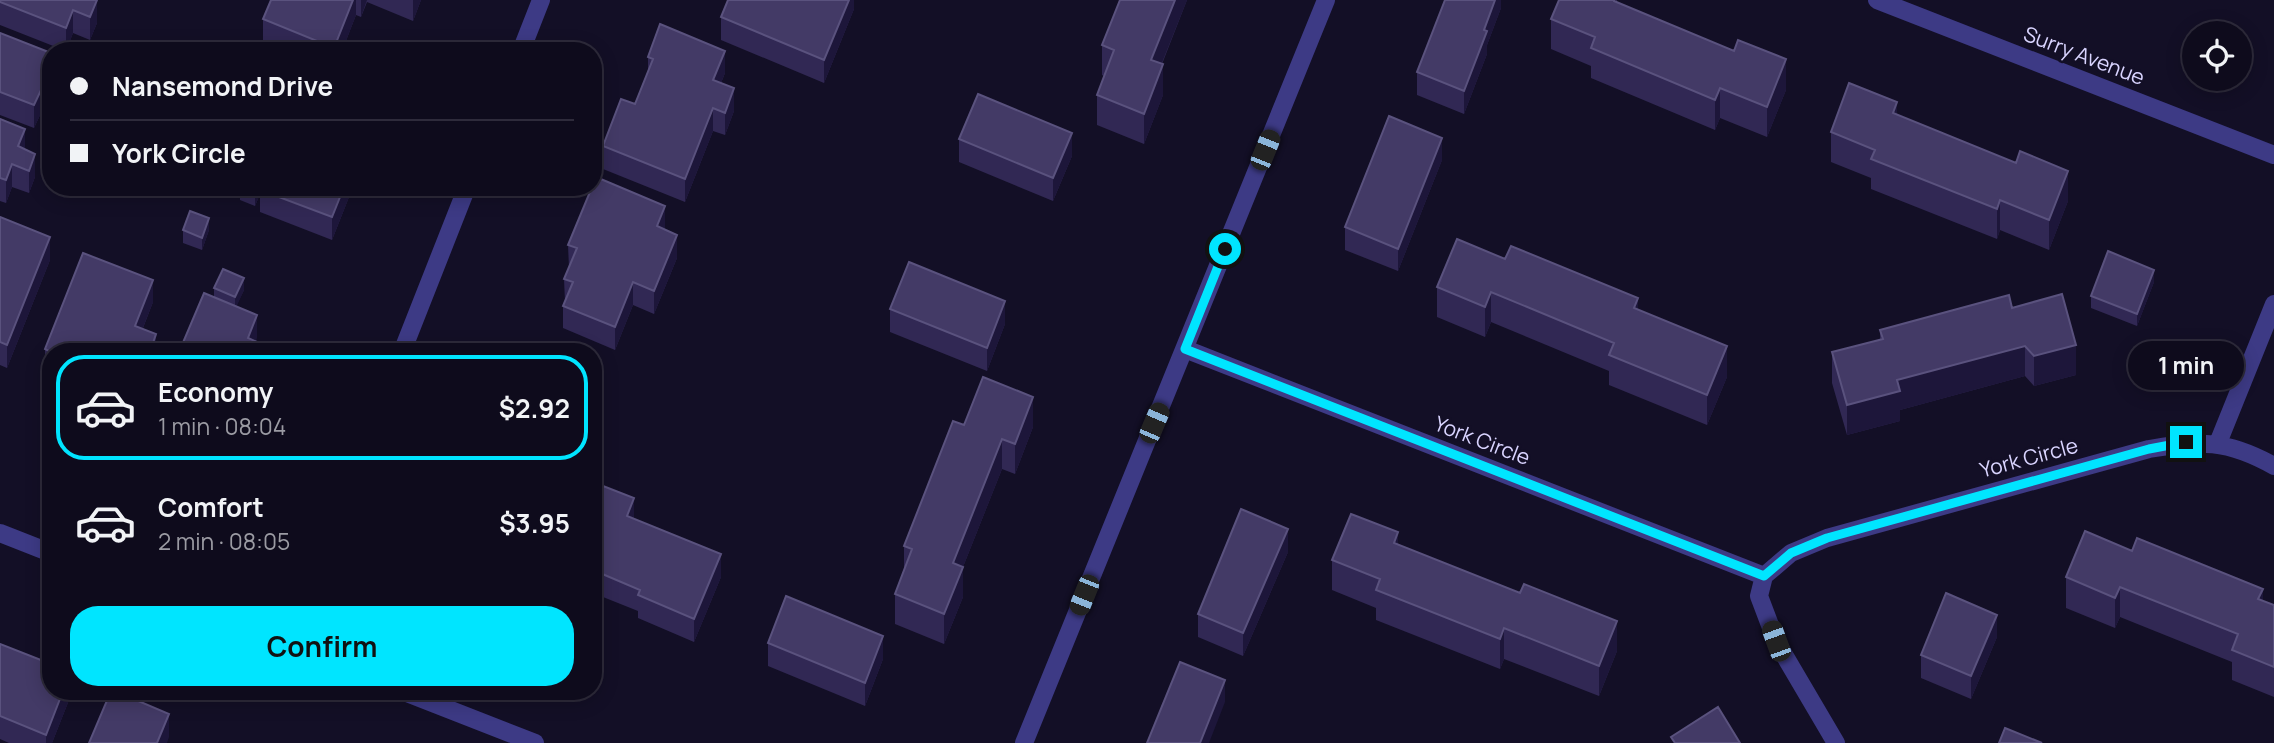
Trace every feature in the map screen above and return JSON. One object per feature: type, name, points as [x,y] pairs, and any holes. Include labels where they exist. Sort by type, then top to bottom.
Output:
[{"type":"street","points":[[525,42],[541,0]]},
{"type":"street","points":[[1024,743],[1326,0]]},
{"type":"street","name":"Surry Avenue","points":[[1877,0],[2274,155]]},
{"type":"street","points":[[406,343],[463,196]]},
{"type":"street","points":[[2218,443],[2274,304]]},
{"type":"street","name":"York Circle","points":[[1185,349],[1764,576],[1791,553],[1827,538],[2149,449],[2186,442],[2218,443],[2258,457],[2274,466]]},
{"type":"street","points":[[0,533],[42,549]]},
{"type":"street","points":[[1764,576],[1759,596],[1776,641],[1836,743]]},
{"type":"street","points":[[425,700],[535,743]]},
{"type":"building","points":[[0,0],[97,0],[90,17],[73,10],[66,28]]},
{"type":"building","points":[[271,0],[353,0],[336,42],[319,42],[263,19]]},
{"type":"building","points":[[728,0],[849,0],[824,60],[721,17]]},
{"type":"building","points":[[1120,0],[1175,0],[1151,60],[1163,64],[1144,114],[1097,95],[1114,50],[1102,45]]},
{"type":"building","points":[[1445,0],[1495,0],[1484,30],[1487,31],[1464,91],[1417,72]]},
{"type":"building","points":[[1559,0],[1614,0],[1734,51],[1738,40],[1786,59],[1767,107],[1720,88],[1715,100],[1591,48],[1595,37],[1551,19]]},
{"type":"building","points":[[660,24],[725,51],[713,80],[734,88],[725,113],[713,108],[685,179],[603,146],[621,99],[635,104],[653,59],[648,57]]},
{"type":"building","points":[[0,33],[42,49],[42,90],[34,105],[0,92]]},
{"type":"building","points":[[1849,83],[1897,102],[1893,113],[2016,163],[2020,151],[2068,171],[2049,220],[2000,200],[1997,209],[1871,159],[1875,150],[1831,132]]},
{"type":"building","points":[[978,94],[1072,133],[1053,178],[959,139]]},
{"type":"building","points":[[1389,116],[1442,138],[1398,249],[1345,227]]},
{"type":"building","points":[[0,119],[25,129],[18,146],[35,154],[29,171],[12,164],[6,180],[0,178]]},
{"type":"building","points":[[602,180],[665,206],[657,226],[677,235],[654,291],[633,282],[615,327],[563,306],[573,282],[564,279],[577,248],[568,245],[588,196],[602,196]]},
{"type":"building","points":[[276,196],[340,196],[332,217]]},
{"type":"building","points":[[190,211],[209,218],[202,238],[183,230]]},
{"type":"building","points":[[0,217],[50,237],[7,345],[0,342]]},
{"type":"building","points":[[1457,239],[1505,259],[1511,246],[1638,298],[1634,308],[1727,346],[1707,395],[1609,355],[1614,343],[1491,292],[1485,307],[1437,287]]},
{"type":"building","points":[[2108,251],[2154,270],[2137,314],[2091,296]]},
{"type":"building","points":[[83,253],[153,280],[135,326],[156,334],[153,343],[47,343]]},
{"type":"building","points":[[909,262],[1005,301],[987,348],[890,309]]},
{"type":"building","points":[[223,269],[244,278],[235,297],[214,288]]},
{"type":"building","points":[[204,293],[257,315],[248,338],[259,343],[183,343]]},
{"type":"building","points":[[2062,294],[2076,345],[2034,356],[2025,346],[1897,380],[1900,391],[1847,405],[1832,352],[1883,339],[1880,330],[2009,295],[2012,308]]},
{"type":"building","points":[[983,377],[1033,397],[1015,444],[1002,439],[953,563],[963,567],[944,614],[895,594],[912,549],[904,546],[953,421],[964,425]]},
{"type":"building","points":[[603,486],[634,498],[627,516],[721,554],[694,619],[638,595],[640,590],[602,574]]},
{"type":"building","points":[[1241,509],[1288,529],[1243,633],[1198,614]]},
{"type":"building","points":[[1351,514],[1398,532],[1394,543],[1520,593],[1524,584],[1617,621],[1599,666],[1504,628],[1500,639],[1376,590],[1380,579],[1332,560]]},
{"type":"building","points":[[2085,531],[2132,551],[2137,538],[2263,589],[2258,599],[2274,605],[2274,667],[2232,650],[2238,634],[2120,587],[2115,598],[2066,577]]},
{"type":"building","points":[[1946,593],[1997,615],[1971,676],[1921,655]]},
{"type":"building","points":[[786,596],[883,636],[865,683],[768,643]]},
{"type":"building","points":[[0,644],[42,660],[42,700],[60,700],[46,735],[0,716]]},
{"type":"building","points":[[1180,662],[1225,680],[1200,743],[1147,743]]},
{"type":"building","points":[[107,700],[136,700],[169,714],[157,743],[89,743]]},
{"type":"building","points":[[1718,707],[1740,743],[1675,743],[1671,737]]},
{"type":"building","points":[[2005,728],[2042,743],[1999,743]]},
{"type":"route","points":[[1225,249],[1185,349],[1764,576],[1791,553],[1827,538],[2149,449],[2186,442]]}]
